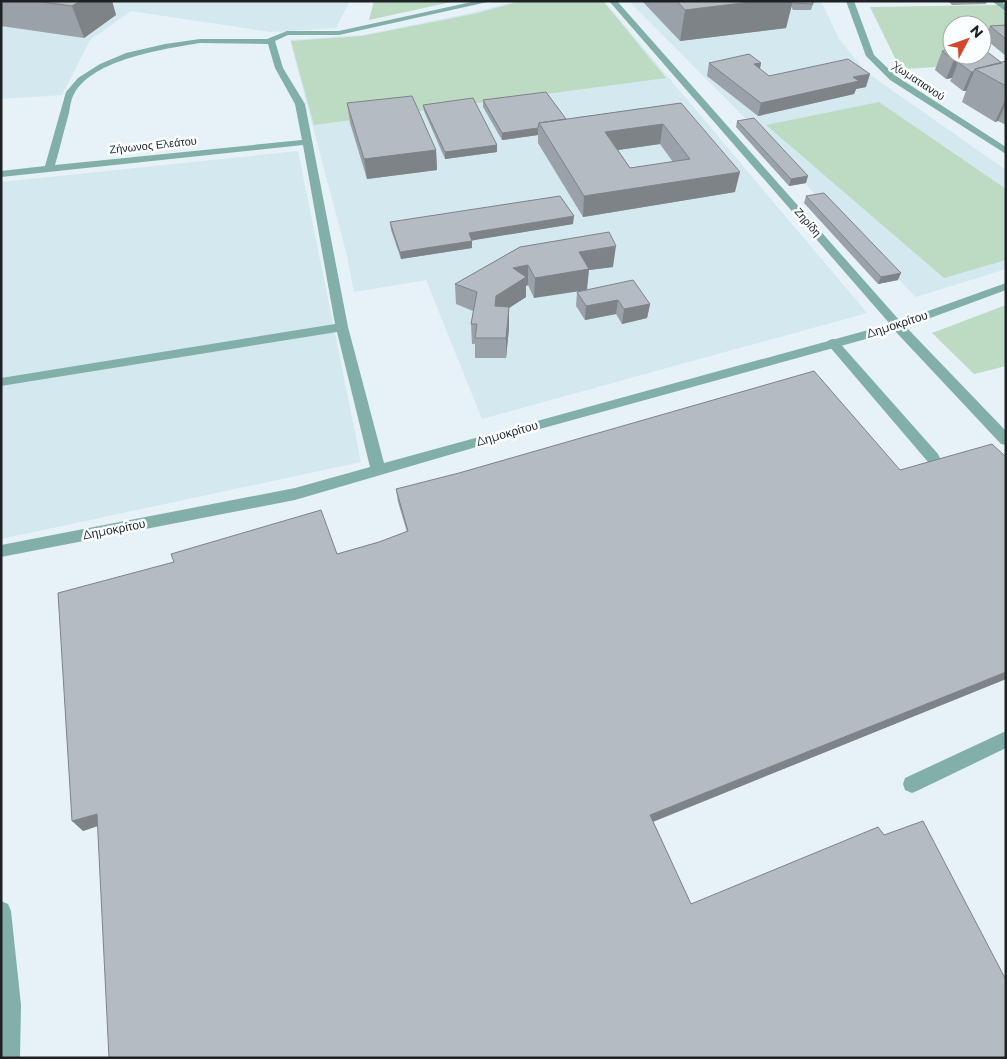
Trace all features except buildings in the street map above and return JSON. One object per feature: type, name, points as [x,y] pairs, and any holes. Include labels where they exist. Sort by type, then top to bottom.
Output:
[{"type":"street","points":[[378,470],[342,327],[300,104],[279,68],[271,40],[287,33],[339,33],[488,1]]},
{"type":"street","name":"Ζηρίδη","points":[[613,1],[898,326],[1006,440]]},
{"type":"street","points":[[996,1],[1006,10]]},
{"type":"street","name":"Χωματιανού","points":[[850,2],[870,56],[879,67],[1006,151]]},
{"type":"street","points":[[49,169],[69,94],[81,80],[103,66],[129,55],[200,41],[272,42]]},
{"type":"street","points":[[986,138],[1006,137]]},
{"type":"street","name":"Ζήνωνος Ελεάτου","points":[[1,174],[307,142]]},
{"type":"street","name":"Δημοκρίτου","points":[[1,551],[295,494],[898,326],[1006,286]]},
{"type":"street","points":[[1,382],[342,327]]},
{"type":"street","points":[[833,343],[933,458]]},
{"type":"street","points":[[912,784],[1006,739]]},
{"type":"street","points":[[1,911],[10,1005],[9,1058]]},
{"type":"shaded area","points":[[1,1],[350,1],[336,28],[271,32],[131,11],[90,40],[62,95],[1,99]]},
{"type":"shaded area","points":[[517,1],[604,1],[867,313],[482,419],[426,280],[354,292],[346,252],[290,40],[363,35],[471,13]]},
{"type":"shaded area","points":[[629,1],[821,1],[839,39],[866,72],[1006,170],[1006,269],[916,297],[820,200],[752,125]]},
{"type":"shaded area","points":[[298,151],[361,462],[1,539],[1,182]]},
{"type":"green space","points":[[374,1],[456,1],[369,20]]},
{"type":"green space","points":[[522,1],[603,1],[666,78],[314,125],[291,41],[362,36],[474,14]]},
{"type":"green space","points":[[997,5],[1006,13],[1006,31],[992,32],[992,15],[942,15],[942,65],[967,65],[905,69],[898,64],[870,7]]},
{"type":"green space","points":[[879,102],[1006,189],[1006,260],[944,278],[766,125]]},
{"type":"green space","points":[[1006,305],[1006,366],[974,374],[932,333]]}]
